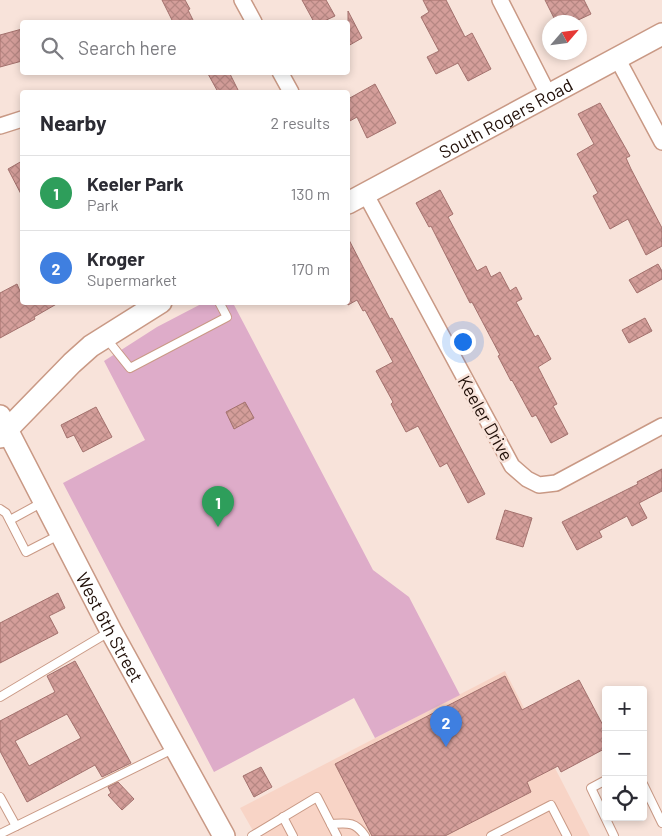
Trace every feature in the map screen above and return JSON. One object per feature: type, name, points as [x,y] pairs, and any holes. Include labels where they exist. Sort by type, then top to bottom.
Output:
[{"type":"street","points":[[242,0],[253,20]]},
{"type":"street","points":[[500,0],[548,94]]},
{"type":"street","name":"South Rogers Road","points":[[352,200],[662,34]]},
{"type":"street","points":[[617,58],[662,142]]},
{"type":"street","points":[[282,75],[290,90]]},
{"type":"street","points":[[0,126],[20,120]]},
{"type":"street","name":"Keeler Drive","points":[[352,200],[512,466],[527,479],[539,485],[556,483],[662,426]]},
{"type":"street","points":[[2,428],[91,346],[156,305]]},
{"type":"street","name":"West 6th Street","points":[[2,428],[44,502],[111,631],[224,836]]},
{"type":"lane","points":[[105,337],[130,368],[226,316],[220,305]]},
{"type":"lane","points":[[10,520],[44,502]]},
{"type":"lane","points":[[0,510],[6,513],[26,552],[61,534]]},
{"type":"lane","points":[[0,697],[111,631]]},
{"type":"lane","points":[[0,834],[175,748]]},
{"type":"lane","points":[[602,782],[591,788],[602,811]]},
{"type":"lane","points":[[647,792],[662,823]]},
{"type":"lane","points":[[252,836],[317,796],[337,836]]},
{"type":"lane","points":[[0,797],[16,826]]},
{"type":"lane","points":[[491,836],[551,806],[567,836]]},
{"type":"lane","points":[[283,817],[293,836]]},
{"type":"lane","points":[[607,821],[614,836]]},
{"type":"lane","points":[[331,824],[348,823],[359,827],[365,836]]},
{"type":"shaded area","points":[[199,305],[234,305],[373,570],[409,597],[460,695],[375,738],[354,698],[214,772],[63,483],[145,440],[104,361],[157,327]]},
{"type":"shaded area","points":[[505,671],[590,836],[256,836],[240,808]]},
{"type":"building","points":[[162,0],[185,0],[193,20],[172,20]]},
{"type":"building","points":[[302,0],[326,0],[335,16],[326,20],[313,20]]},
{"type":"building","points":[[423,0],[446,0],[465,37],[472,33],[491,69],[468,81],[458,63],[436,74],[427,57],[439,51],[421,17],[429,12]]},
{"type":"building","points":[[545,0],[584,0],[591,14],[587,16],[552,15]]},
{"type":"building","points":[[348,11],[362,38],[350,45],[350,20],[348,20]]},
{"type":"building","points":[[20,30],[20,62],[0,67],[0,35]]},
{"type":"building","points":[[209,75],[230,75],[238,90],[217,90]]},
{"type":"building","points":[[375,84],[396,123],[367,138],[357,117],[350,121],[350,98]]},
{"type":"building","points":[[600,103],[630,156],[626,158],[662,228],[662,246],[646,255],[628,219],[610,229],[593,196],[598,193],[577,154],[594,144],[578,114]]},
{"type":"building","points":[[20,162],[20,192],[8,169]]},
{"type":"building","points":[[440,190],[453,214],[448,217],[477,271],[486,266],[491,277],[500,272],[510,291],[516,287],[522,299],[516,302],[535,337],[538,335],[551,359],[538,367],[557,404],[553,406],[568,434],[551,443],[536,415],[532,417],[511,381],[498,356],[500,355],[472,302],[470,303],[431,226],[429,227],[416,203]]},
{"type":"building","points":[[350,242],[485,494],[468,503],[447,463],[440,467],[418,426],[406,432],[391,404],[393,402],[376,371],[393,362],[365,310],[363,311],[357,300],[350,304]]},
{"type":"building","points":[[658,264],[662,271],[662,279],[637,293],[629,280]]},
{"type":"building","points":[[17,284],[20,291],[20,305],[55,305],[34,317],[35,319],[0,338],[0,293]]},
{"type":"building","points":[[645,318],[652,331],[629,343],[622,330]]},
{"type":"building","points":[[245,402],[254,418],[234,429],[226,412]]},
{"type":"building","points":[[96,407],[112,437],[83,452],[74,435],[67,438],[61,425]]},
{"type":"building","points":[[662,469],[662,491],[639,503],[647,518],[632,526],[627,516],[599,531],[602,537],[577,550],[562,522],[638,484],[637,482]]},
{"type":"building","points":[[505,510],[532,518],[523,547],[496,539]]},
{"type":"building","points":[[58,593],[65,608],[49,616],[58,633],[0,663],[0,623]]},
{"type":"building","points":[[75,661],[131,763],[102,777],[95,765],[27,802],[0,751],[0,721],[55,692],[47,676]],"holes":[[[67,714],[81,738],[29,766],[15,741]]]},
{"type":"building","points":[[505,676],[522,710],[579,680],[602,723],[602,750],[561,772],[558,766],[527,782],[531,792],[445,836],[372,836],[335,764]]},
{"type":"building","points":[[261,767],[272,787],[254,797],[243,776]]},
{"type":"building","points":[[118,782],[134,799],[122,810],[108,795],[111,793],[108,787]]},
{"type":"place","name":"Keeler Park","points":[[218,527]]},
{"type":"place","name":"Kroger","points":[[446,747]]}]
